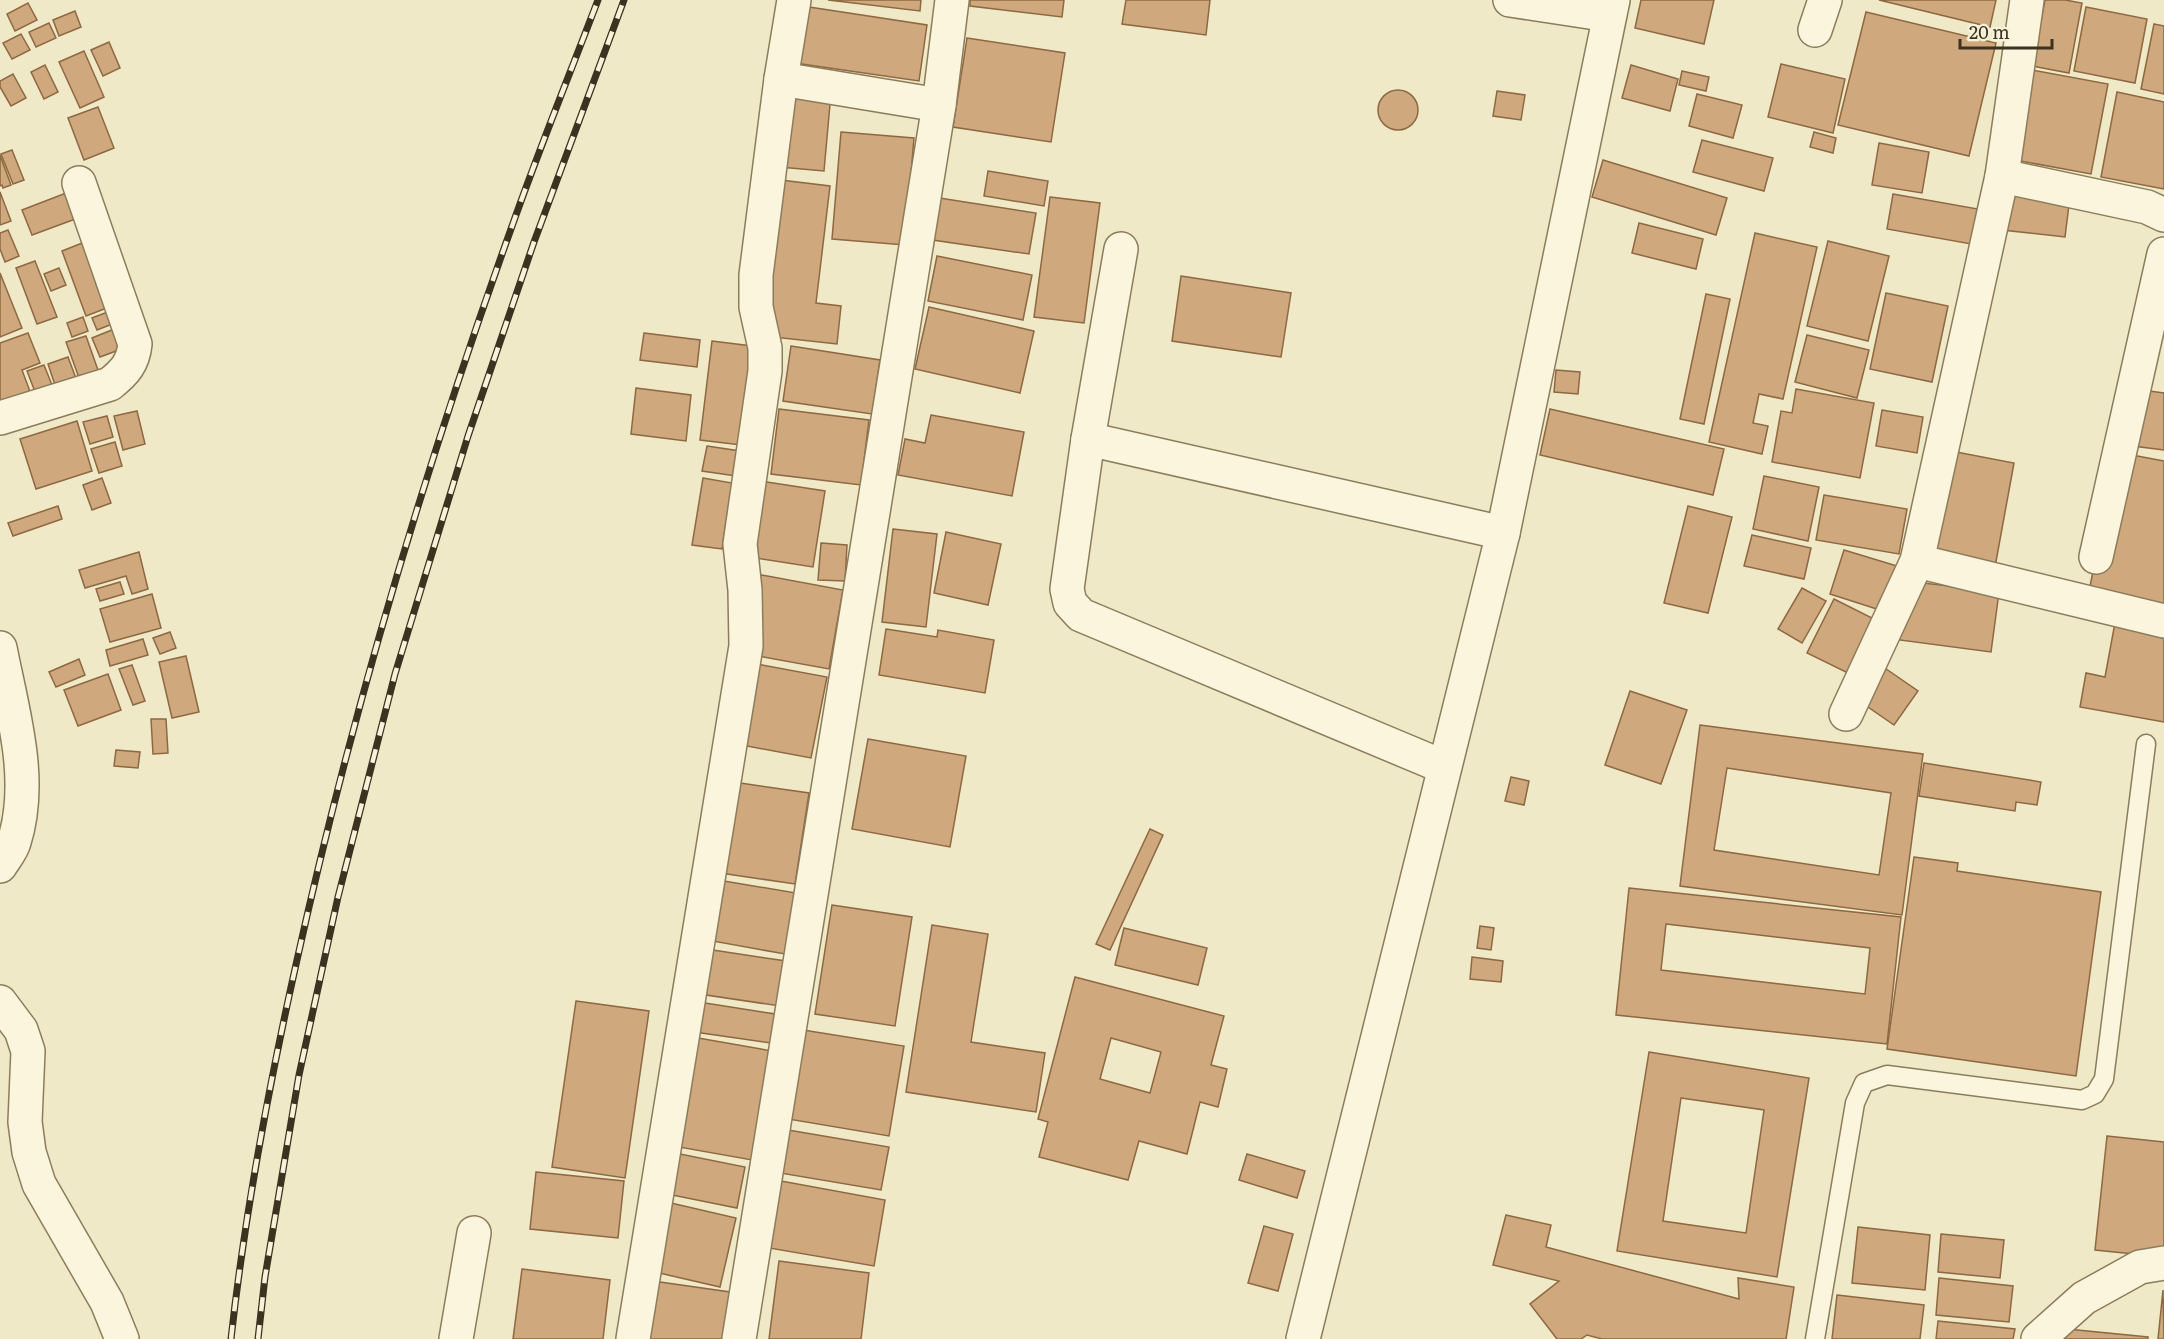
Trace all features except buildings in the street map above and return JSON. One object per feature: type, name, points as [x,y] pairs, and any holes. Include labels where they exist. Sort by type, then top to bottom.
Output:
[{"type":"street","points":[[633,1339],[746,646],[745,590],[740,544],[765,371],[765,348],[756,307],[756,275],[794,0]]},
{"type":"street","points":[[739,1339],[939,105],[952,0]]},
{"type":"street","points":[[1303,1339],[1503,533],[1611,7],[1510,0]]},
{"type":"street","points":[[1846,714],[1917,561],[2002,176],[2026,0]]},
{"type":"street","points":[[782,79],[939,105]]},
{"type":"street","points":[[2002,176],[2147,207],[2164,215]]},
{"type":"street","points":[[0,418],[110,384],[124,373],[134,357],[135,344],[80,183]]},
{"type":"street","points":[[1121,249],[1088,439],[1067,589],[1070,603],[1081,615],[1444,767]]},
{"type":"street","points":[[2096,556],[2164,254]]},
{"type":"street","points":[[1088,439],[1503,533]]},
{"type":"street","points":[[1917,561],[2164,621]]},
{"type":"street","points":[[0,648],[22,779],[21,813],[14,844],[0,866]]},
{"type":"street","points":[[0,1002],[21,1030],[28,1051],[25,1122],[29,1152],[39,1184],[107,1302],[122,1339]]},
{"type":"street","points":[[456,1339],[474,1233]]},
{"type":"street","points":[[2038,1339],[2084,1298],[2140,1267],[2164,1263]]},
{"type":"lane","points":[[1815,1339],[1856,1103],[1864,1083],[1887,1075],[2082,1100],[2096,1094],[2104,1079],[2146,744]]},
{"type":"railway","points":[[231,1339],[251,1196],[277,1054],[318,867],[366,683],[420,500],[479,319],[532,171],[598,0]]},
{"type":"railway","points":[[258,1339],[265,1277],[299,1075],[338,897],[395,674],[468,436],[534,242],[624,0]]}]
